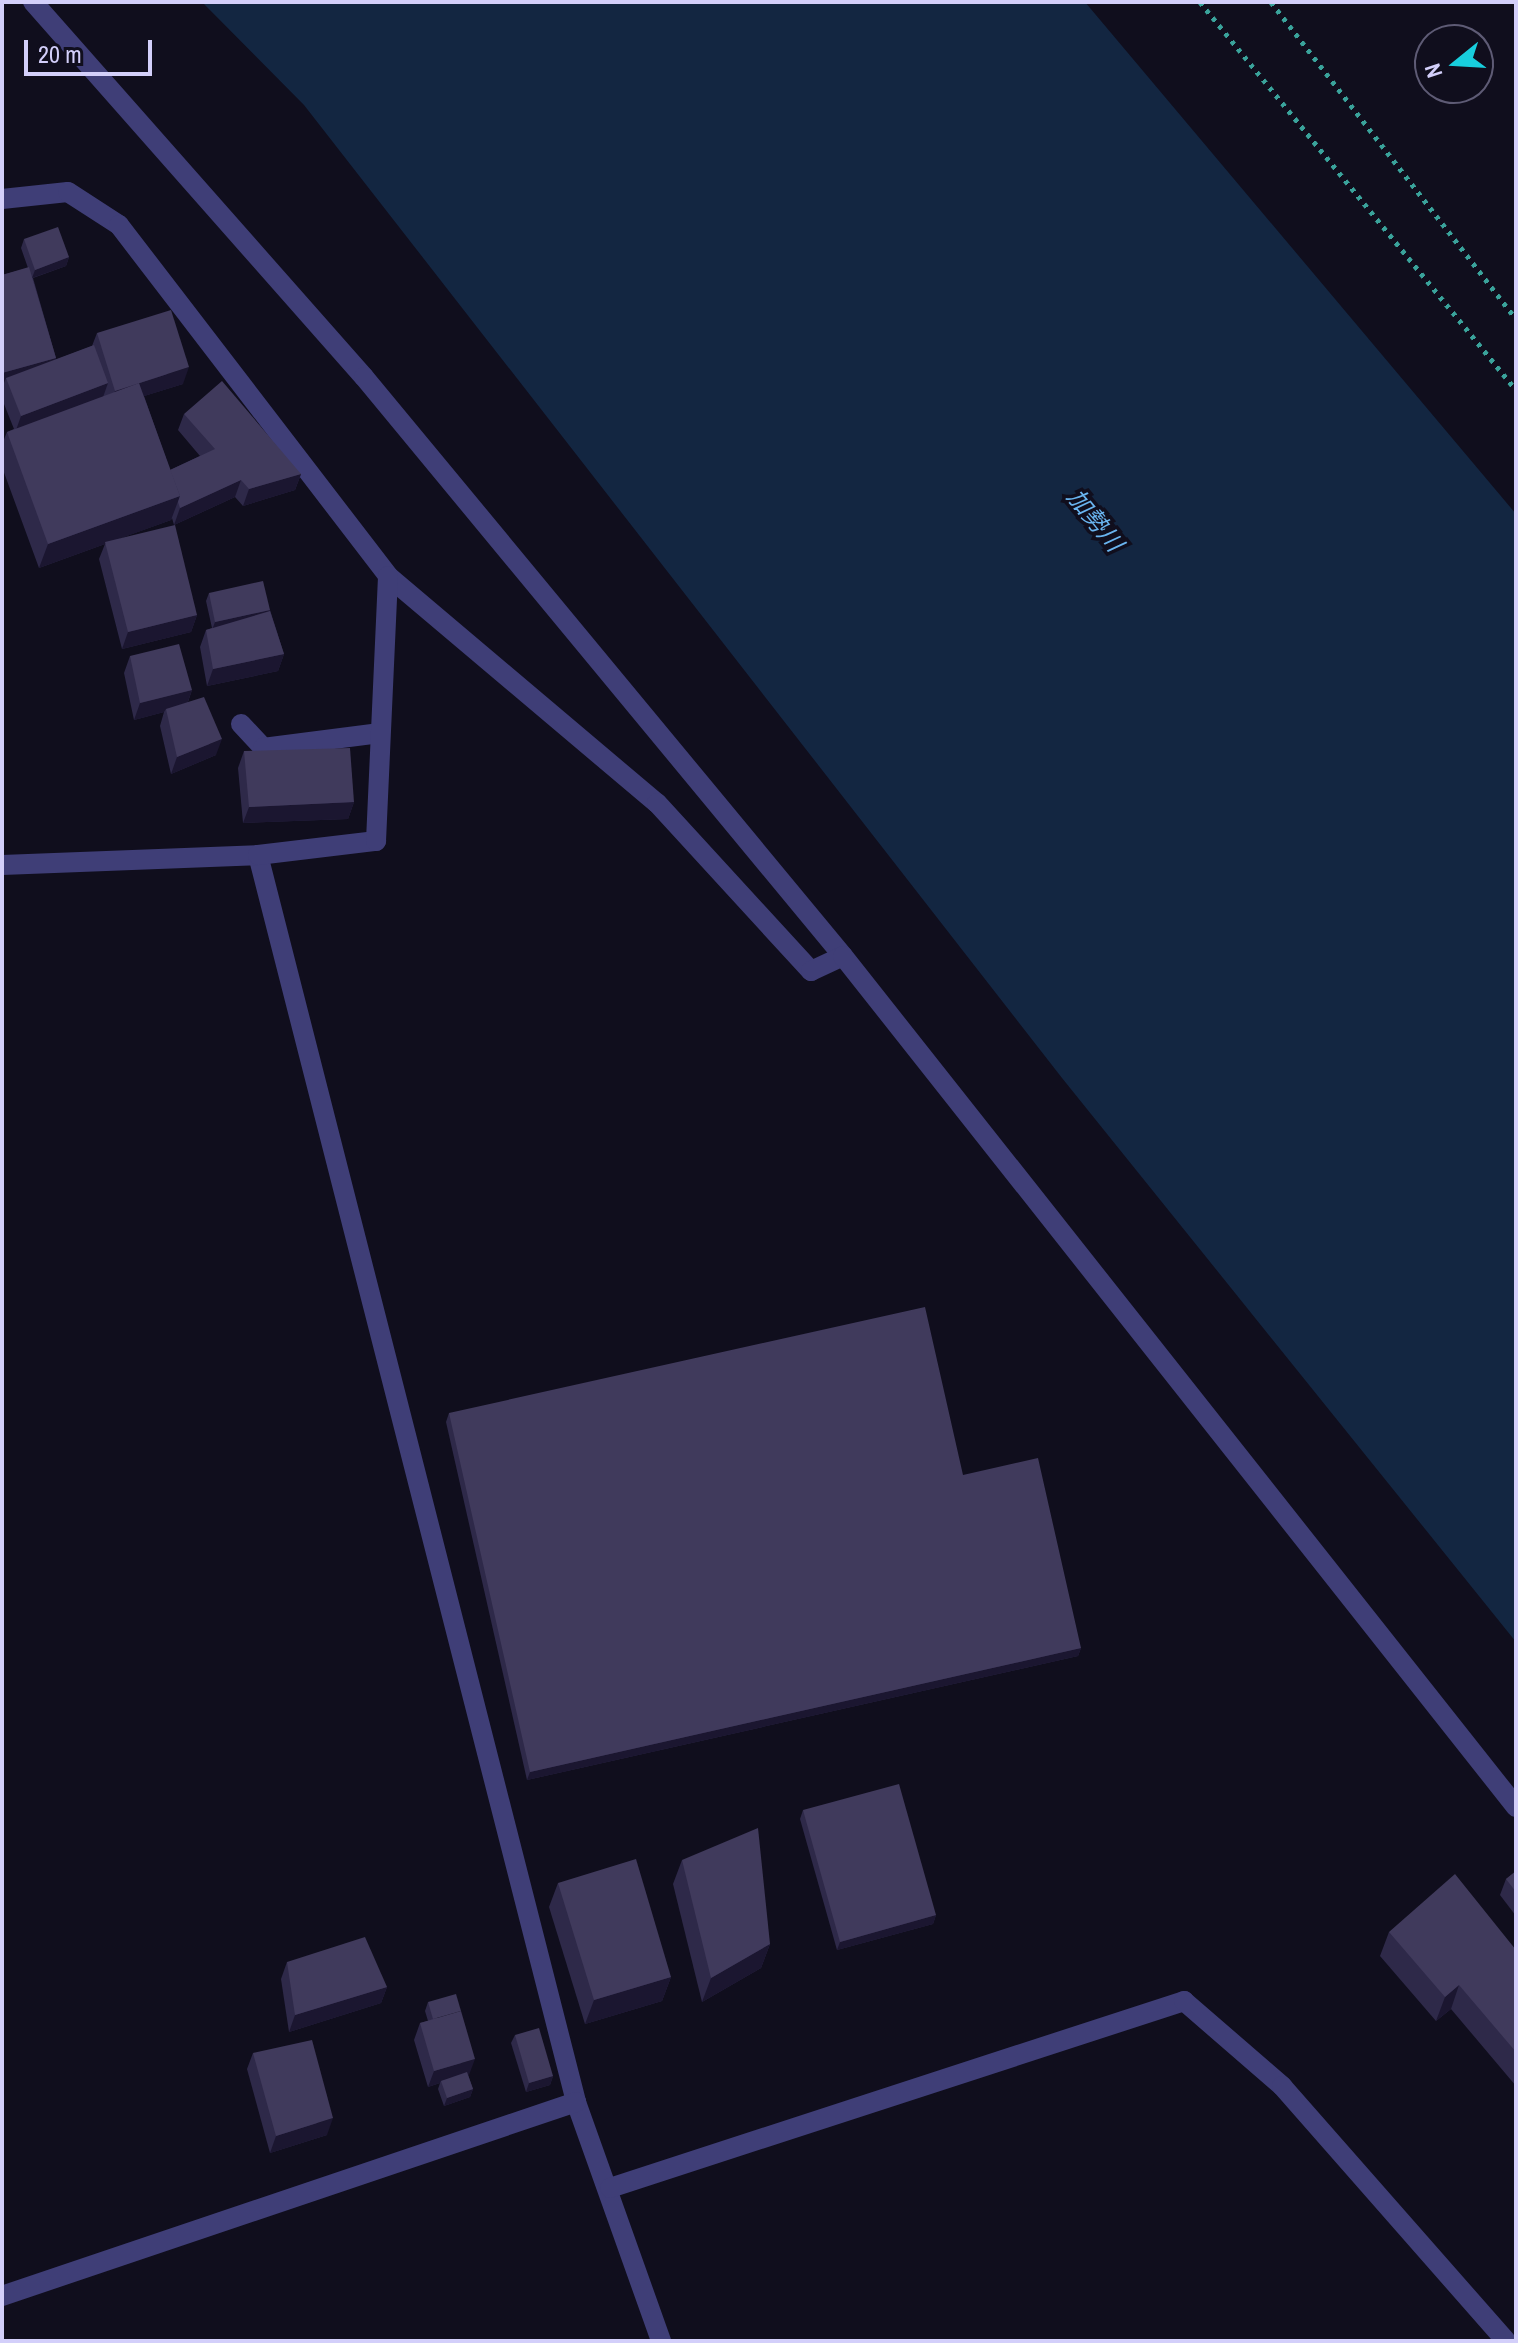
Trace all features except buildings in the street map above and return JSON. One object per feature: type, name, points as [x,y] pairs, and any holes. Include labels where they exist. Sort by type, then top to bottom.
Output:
[{"type":"street","points":[[33,2],[415,437],[843,956],[1516,1807]]},
{"type":"street","points":[[2,199],[68,192],[119,225],[388,576],[657,803],[811,971],[843,956]]},
{"type":"street","points":[[2,865],[258,855],[376,841],[388,576]]},
{"type":"street","points":[[241,724],[263,748],[380,733]]},
{"type":"street","points":[[258,855],[576,2102],[610,2188],[661,2341]]},
{"type":"street","points":[[610,2188],[1184,2001],[1282,2086],[1506,2341]]},
{"type":"street","points":[[2,2296],[576,2102]]},
{"type":"path","points":[[1200,2],[1516,390]]},
{"type":"path","points":[[1271,2],[1516,319]]},
{"type":"water","name":"加勢川","points":[[202,2],[1085,2],[1516,514],[1516,1642],[1062,1078],[304,105]]}]
